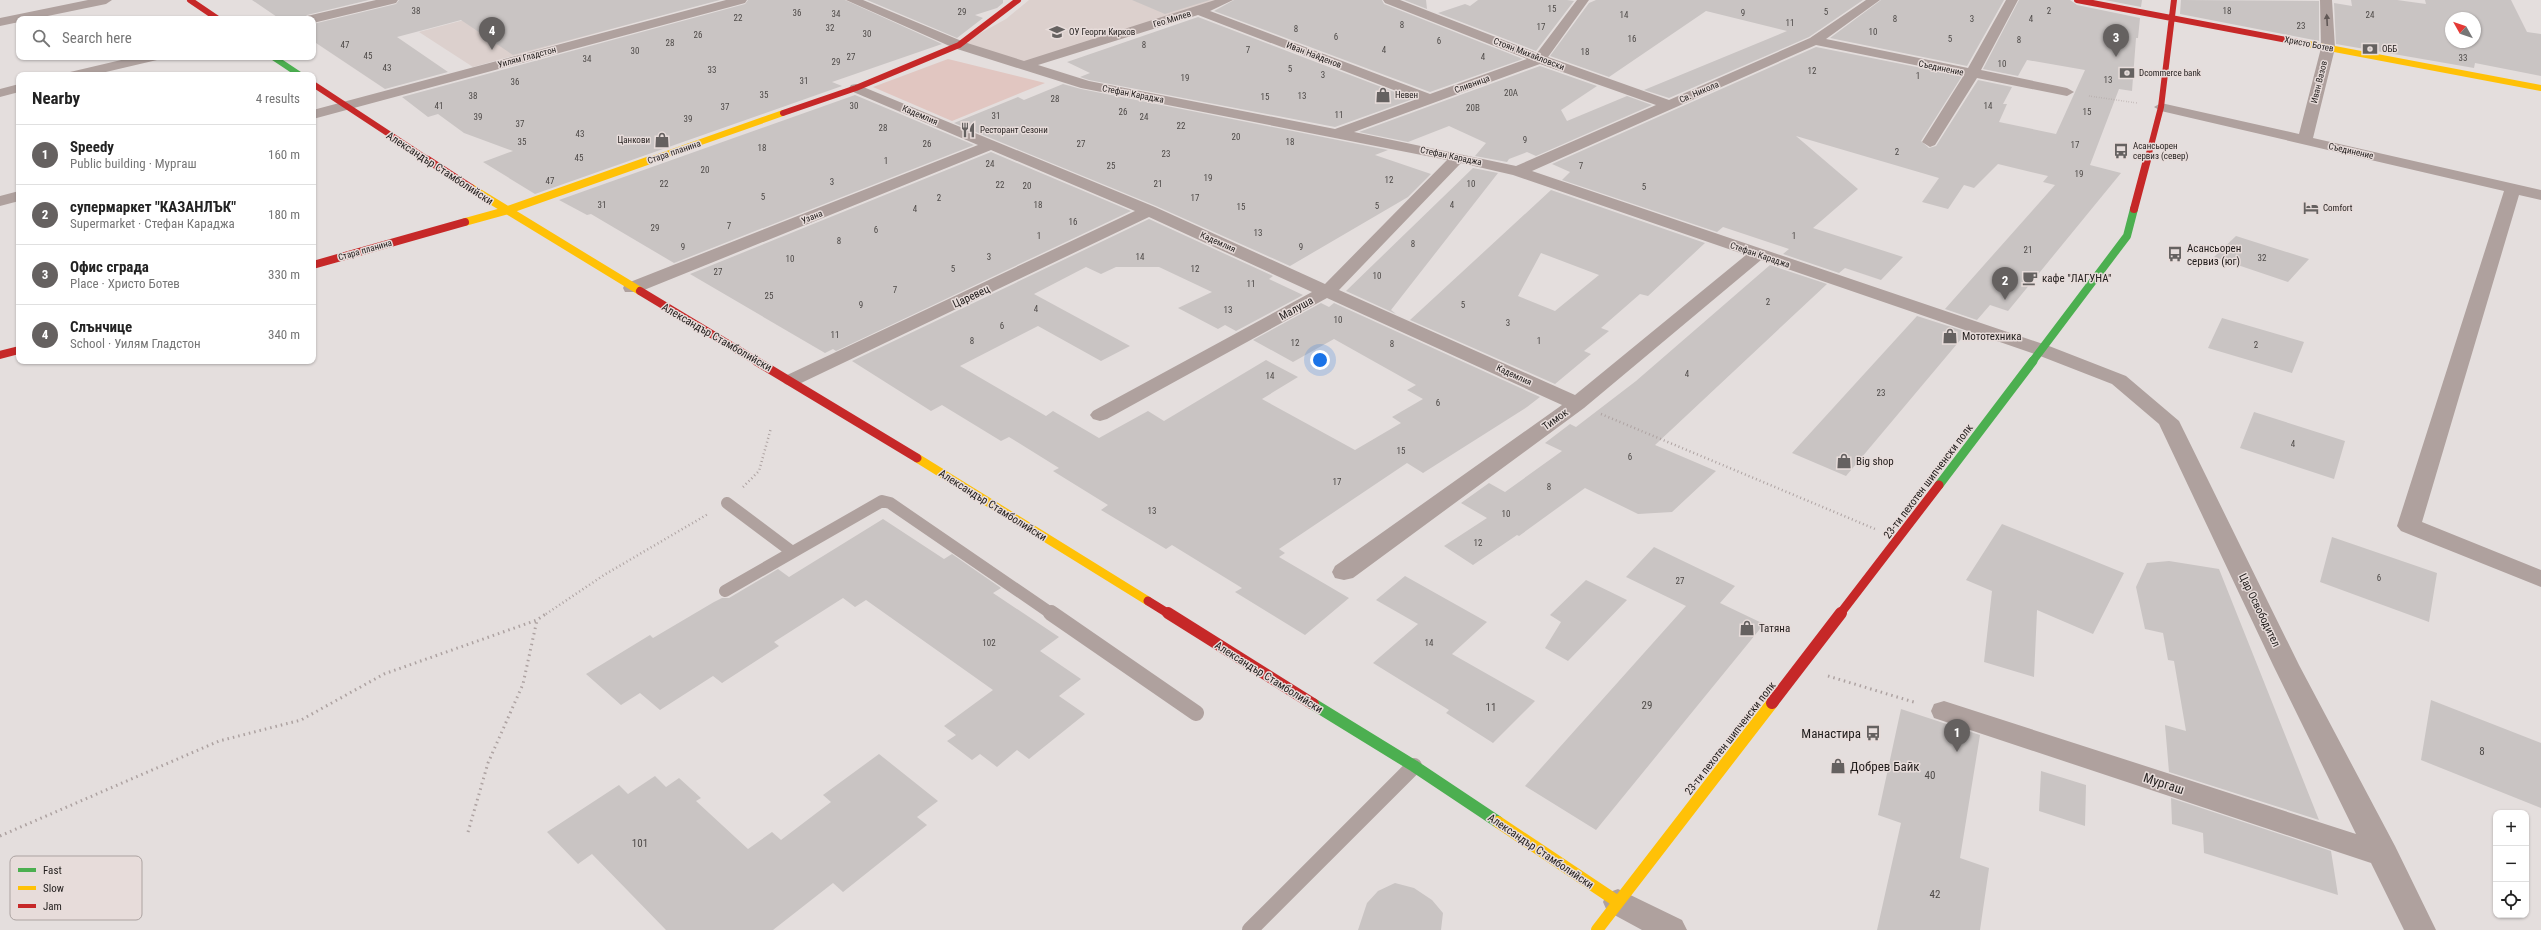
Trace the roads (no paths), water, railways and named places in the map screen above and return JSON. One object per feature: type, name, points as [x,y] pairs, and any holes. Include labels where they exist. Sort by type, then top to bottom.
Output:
[{"type":"main road","points":[[190,0],[214,16]]},
{"type":"main road","name":"Стара планина","points":[[316,265],[505,211],[856,88],[959,45],[1018,0]]},
{"type":"main road","name":"Христо Ботев","points":[[2077,0],[2541,88]]},
{"type":"main road","name":"23-ти пехотен шипченски полк","points":[[1597,930],[1899,539],[2127,236],[2161,107],[2174,0]]},
{"type":"main road","points":[[278,60],[296,72]]},
{"type":"main road","name":"Александър Стамболийски","points":[[316,86],[505,211],[632,288],[792,380],[1414,766],[1618,902]]},
{"type":"main road","points":[[0,355],[16,351]]},
{"type":"street","points":[[29,16],[106,0]]},
{"type":"street","points":[[316,18],[392,0]]},
{"type":"street","name":"Уилям Гладстон","points":[[316,114],[741,0]]},
{"type":"street","name":"Стефан Караджа","points":[[852,0],[959,45],[1086,85],[1458,157],[1518,171],[2042,350]]},
{"type":"street","name":"Гео Милев","points":[[1026,65],[1198,11],[1227,0]]},
{"type":"street","name":"Стоян Михайловски","points":[[1389,0],[1540,59],[1670,105]]},
{"type":"street","points":[[1540,59],[1583,0]]},
{"type":"street","name":"Св. Никола","points":[[1518,171],[1815,41],[1874,0]]},
{"type":"street","points":[[1930,142],[1972,74],[2012,0]]},
{"type":"street","name":"Иван Вазов","points":[[2305,140],[2328,48],[2326,0]]},
{"type":"street","name":"Иван Найденов","points":[[1198,11],[1430,99]]},
{"type":"street","points":[[0,22],[16,19]]},
{"type":"street","name":"Съединение","points":[[1815,41],[1972,74],[2067,92]]},
{"type":"street","name":"Сливница","points":[[1336,133],[1540,59]]},
{"type":"street","points":[[88,72],[139,60]]},
{"type":"street","name":"Кадемлия","points":[[856,88],[1149,211],[1329,290],[1577,404]]},
{"type":"street","points":[[0,93],[16,89]]},
{"type":"street","name":"Съединение","points":[[2161,107],[2541,195]]},
{"type":"street","name":"Узана","points":[[632,288],[991,145]]},
{"type":"street","name":"Малуша","points":[[1100,416],[1329,290],[1458,157]]},
{"type":"street","points":[[2513,188],[2409,526],[2541,579]]},
{"type":"street","points":[[0,201],[16,197]]},
{"type":"street","name":"Царевец","points":[[792,380],[1149,211]]},
{"type":"street","name":"Тимок","points":[[1344,572],[1577,404],[1758,254]]},
{"type":"street","name":"Цар Освободител","points":[[2042,350],[2119,380],[2168,422],[2286,665],[2384,855],[2420,930]]},
{"type":"street","name":"Мургаш","points":[[1944,711],[2384,855]]},
{"type":"street","name":"Александър Стамболийски","points":[[1618,902],[1672,930]]},
{"type":"lane","points":[[725,591],[874,504],[882,501],[890,503],[1196,713]]},
{"type":"lane","points":[[727,503],[792,551]]},
{"type":"lane","points":[[1250,930],[1414,766]]},
{"type":"place","name":"ОУ Георги Кирков","points":[[1057,32]]},
{"type":"place","name":"ОББ","points":[[2370,49]]},
{"type":"place","name":"Слънчице","points":[[492,50]]},
{"type":"place","name":"Офис сграда","points":[[2116,57]]},
{"type":"place","name":"Dcommerce bank","points":[[2127,73]]},
{"type":"place","name":"Невен","points":[[1383,95]]},
{"type":"place","name":"Ресторант Сезони","points":[[968,130]]},
{"type":"place","name":"Цанкови","points":[[662,140]]},
{"type":"place","name":"Асансьорен сервиз (север)","points":[[2121,151]]},
{"type":"place","name":"Comfort","points":[[2311,208]]},
{"type":"place","name":"Асансьорен сервиз (юг)","points":[[2175,254]]},
{"type":"place","name":"кафе \"ЛАГУНА\"","points":[[2030,278]]},
{"type":"place","name":"супермаркет \"КАЗАНЛЪК\"","points":[[2005,300]]},
{"type":"place","name":"Мототехника","points":[[1950,336]]},
{"type":"place","name":"Big shop","points":[[1844,461]]},
{"type":"place","name":"Татяна","points":[[1747,628]]},
{"type":"place","name":"Манастира","points":[[1873,733]]},
{"type":"place","name":"Speedy","points":[[1957,752]]},
{"type":"place","name":"Добрев Байк","points":[[1838,766]]}]
